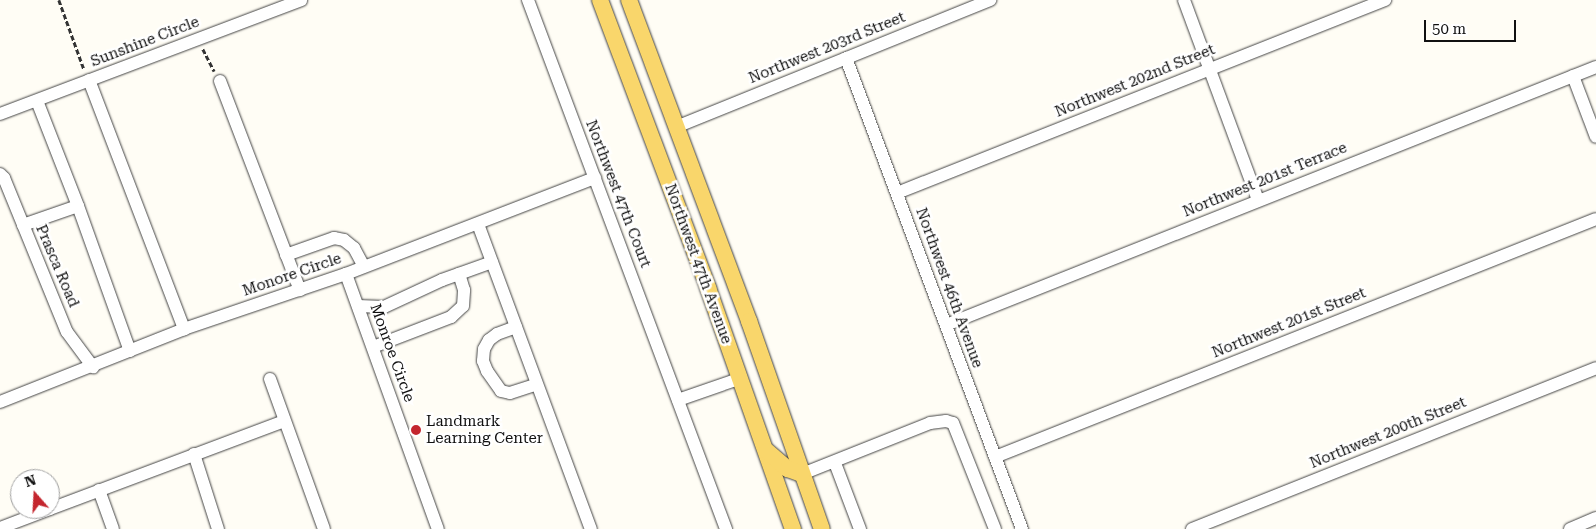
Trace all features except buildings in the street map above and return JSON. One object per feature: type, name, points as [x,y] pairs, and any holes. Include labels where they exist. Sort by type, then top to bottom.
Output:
[{"type":"main road","name":"Northwest 47th Avenue","points":[[600,0],[740,378],[793,529]]},
{"type":"main road","name":"Northwest 47th Avenue","points":[[629,0],[749,321],[822,529]]},
{"type":"main road","points":[[659,157],[665,138],[676,127]]},
{"type":"main road","points":[[765,448],[781,464],[802,474]]},
{"type":"street","name":"Sunshine Circle","points":[[0,114],[301,0]]},
{"type":"street","name":"Northwest 47th Court","points":[[528,0],[726,529]]},
{"type":"street","name":"Northwest 203rd Street","points":[[676,127],[990,0]]},
{"type":"street","points":[[1184,0],[1258,200]]},
{"type":"street","name":"Northwest 202nd Street","points":[[897,193],[1385,0]]},
{"type":"street","name":"Northwest 46th Avenue","points":[[846,58],[1022,529]]},
{"type":"street","name":"Northwest 201st Terrace","points":[[946,325],[1596,67]]},
{"type":"street","points":[[1573,76],[1596,136]]},
{"type":"street","points":[[89,80],[184,329]]},
{"type":"street","points":[[220,81],[300,290]]},
{"type":"street","points":[[37,101],[78,206],[130,351]]},
{"type":"street","name":"Prasca Road","points":[[0,174],[4,178],[67,332],[93,367]]},
{"type":"street","name":"Monore Circle","points":[[0,402],[93,367],[184,329],[346,274],[595,178]]},
{"type":"street","points":[[23,226],[78,206]]},
{"type":"street","name":"Northwest 201st Street","points":[[995,457],[1596,219]]},
{"type":"street","points":[[478,224],[591,529]]},
{"type":"street","points":[[286,255],[334,238],[344,240],[354,248],[364,267]]},
{"type":"street","points":[[358,306],[384,308],[459,274],[492,262]]},
{"type":"street","name":"Monroe Circle","points":[[346,274],[438,529]]},
{"type":"street","points":[[373,347],[451,317],[463,306],[464,290],[459,274]]},
{"type":"street","points":[[516,327],[489,340],[484,349],[483,361],[487,371],[501,391],[510,393],[537,384]]},
{"type":"street","name":"Northwest 200th Street","points":[[1192,529],[1596,368]]},
{"type":"street","points":[[678,400],[740,378]]},
{"type":"street","points":[[270,379],[324,529]]},
{"type":"street","points":[[60,505],[284,421]]},
{"type":"street","points":[[802,474],[835,463],[930,423],[946,421],[953,423],[995,529]]},
{"type":"street","points":[[194,454],[218,529]]},
{"type":"street","points":[[835,463],[860,529]]},
{"type":"street","points":[[99,490],[113,529]]},
{"type":"street","points":[[1570,529],[1596,518]]},
{"type":"street","points":[[0,528],[24,519]]},
{"type":"path","points":[[59,0],[89,80]]},
{"type":"path","points":[[199,39],[208,63],[220,81]]},
{"type":"place","name":"Landmark Learning Center","points":[[416,430]]}]
